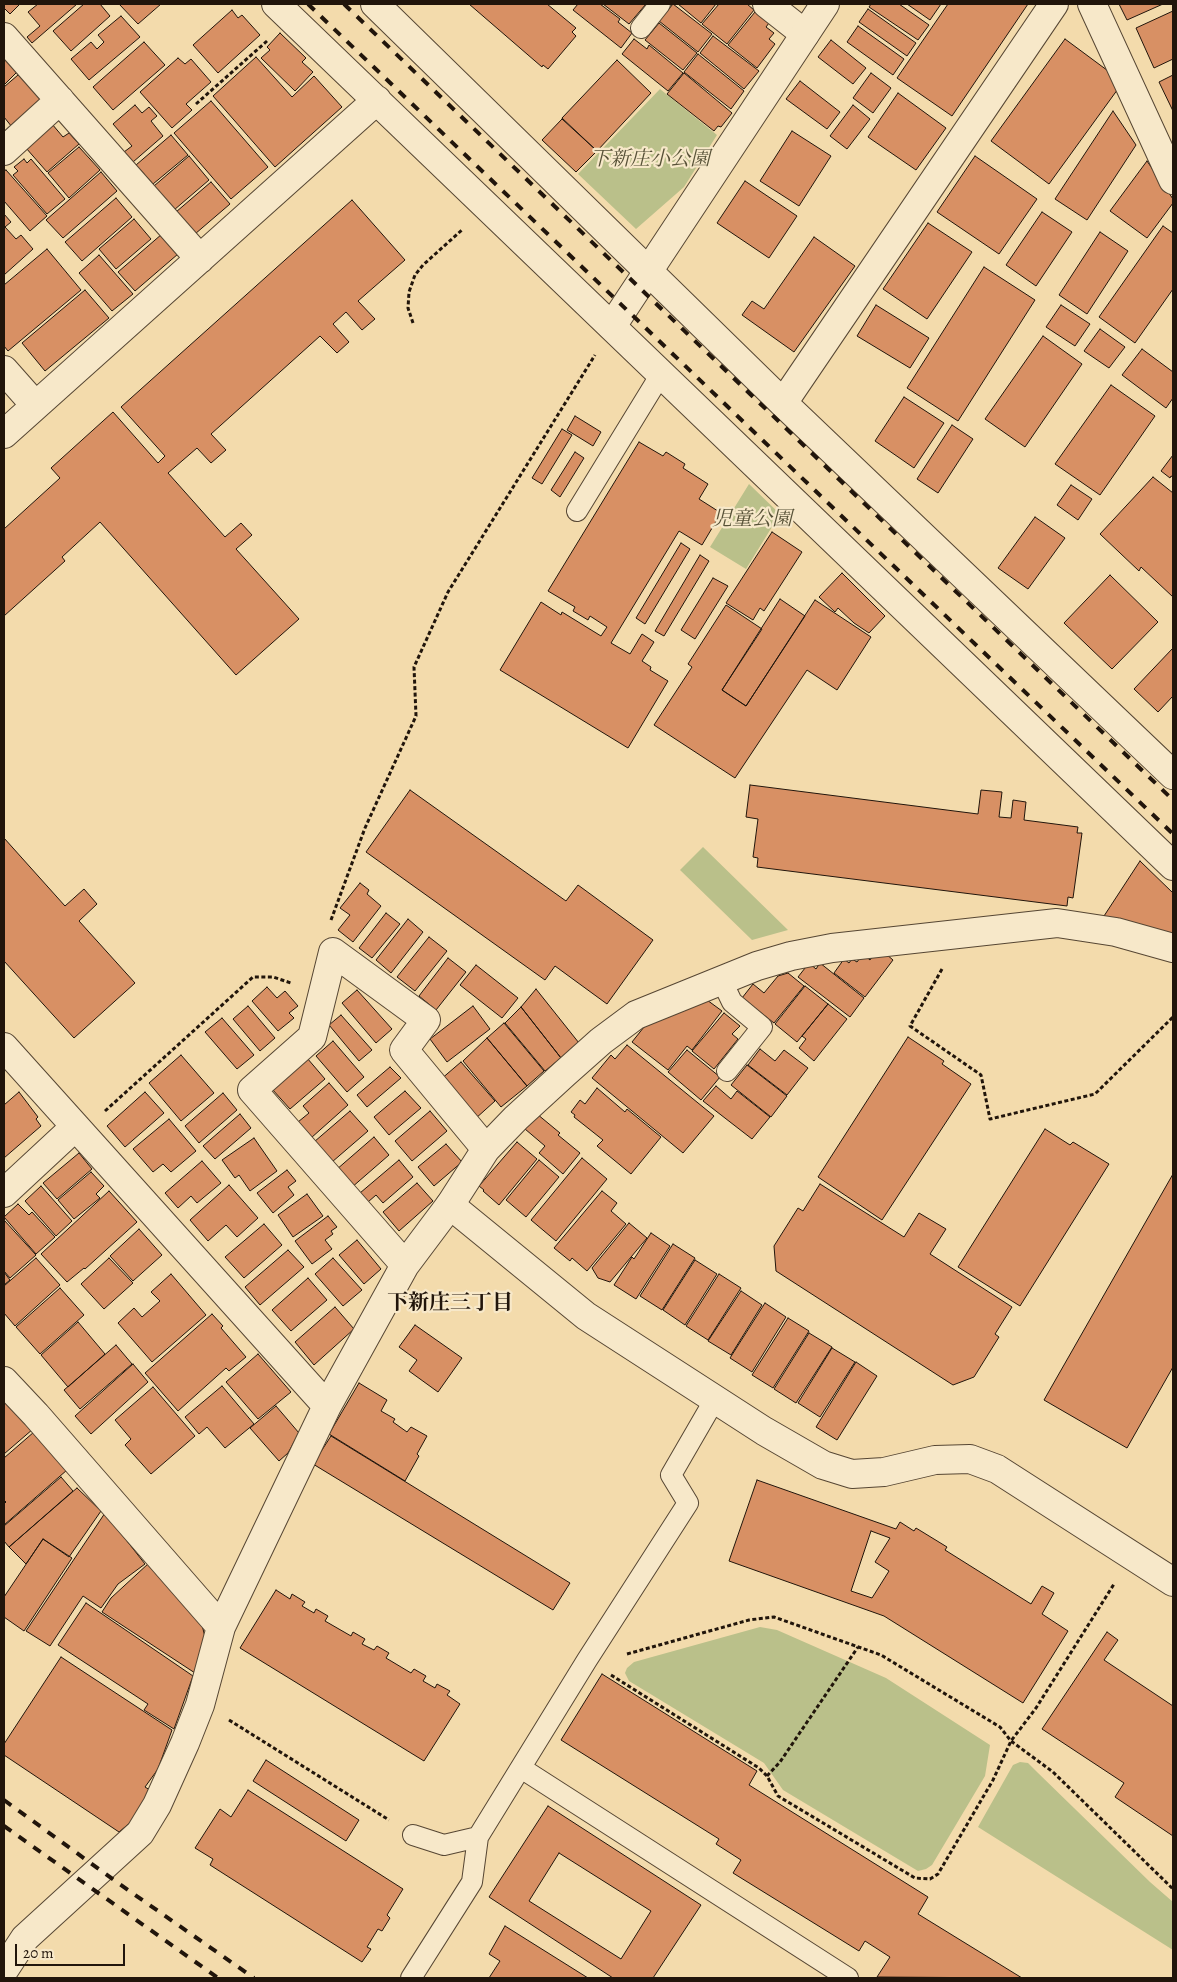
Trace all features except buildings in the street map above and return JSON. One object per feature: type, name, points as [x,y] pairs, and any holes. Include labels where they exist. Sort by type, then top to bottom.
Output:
[{"type":"street","points":[[276,4],[1173,866]]},
{"type":"street","points":[[375,4],[783,403],[1173,776]]},
{"type":"street","points":[[767,4],[805,34]]},
{"type":"street","points":[[612,326],[825,4]]},
{"type":"street","points":[[783,403],[1054,4]]},
{"type":"street","points":[[1092,4],[1173,180]]},
{"type":"street","points":[[4,37],[200,259]]},
{"type":"street","points":[[4,151],[60,100]]},
{"type":"street","points":[[4,434],[376,100]]},
{"type":"street","points":[[4,370],[35,405]]},
{"type":"street","points":[[4,1970],[25,1938],[140,1833],[158,1805],[200,1705],[221,1627],[327,1406],[405,1265],[450,1205],[486,1149],[570,1068],[601,1041],[636,1015],[721,979],[791,956],[832,948],[1057,923],[1116,932],[1173,948]]},
{"type":"street","points":[[405,1265],[252,1090],[312,1037],[333,952],[426,1020],[404,1050],[486,1149]]},
{"type":"street","points":[[4,1047],[327,1406]]},
{"type":"street","points":[[4,1193],[78,1130]]},
{"type":"street","points":[[450,1205],[586,1316],[764,1431],[824,1465],[852,1474],[884,1472],[935,1460],[970,1459],[997,1469],[1173,1582]]},
{"type":"street","points":[[4,1381],[36,1415],[221,1627]]},
{"type":"lane","points":[[641,28],[660,4]]},
{"type":"lane","points":[[578,510],[661,374]]},
{"type":"lane","points":[[721,979],[732,1002],[762,1027],[726,1071]]},
{"type":"lane","points":[[411,1978],[472,1882],[478,1836],[587,1660],[688,1503],[672,1475],[716,1400]]},
{"type":"lane","points":[[521,1768],[848,1978]]},
{"type":"lane","points":[[413,1835],[444,1846],[478,1836]]},
{"type":"path","points":[[196,104],[274,35]]},
{"type":"path","points":[[414,323],[408,308],[408,292],[415,275],[423,265],[466,226]]},
{"type":"path","points":[[333,952],[327,930],[365,828],[416,716],[414,667],[431,627],[448,592],[598,350]]},
{"type":"path","points":[[946,963],[910,1026],[981,1075],[990,1119],[1095,1094],[1173,1017]]},
{"type":"path","points":[[78,1130],[253,977],[273,977],[323,992]]},
{"type":"path","points":[[587,1660],[759,1768],[778,1796],[915,1878],[930,1879],[938,1874],[993,1780],[1011,1741],[1036,1708],[1115,1583]]},
{"type":"path","points":[[587,1660],[639,1652],[749,1620],[774,1617],[881,1655],[1000,1727],[1011,1741],[1053,1772],[1173,1889]]},
{"type":"path","points":[[766,1776],[780,1762],[858,1647]]},
{"type":"path","points":[[200,1705],[232,1722],[413,1835]]},
{"type":"green space","name":"下新庄小公園","points":[[660,89],[717,135],[684,187],[636,229],[578,174]]},
{"type":"green space","name":"児童公園","points":[[749,484],[780,514],[746,569],[710,547]]},
{"type":"green space","points":[[703,847],[788,930],[752,940],[680,870]]},
{"type":"green space","points":[[760,1627],[777,1630],[886,1678],[990,1745],[985,1776],[932,1865],[918,1871],[783,1790],[764,1763],[629,1681],[625,1673],[627,1668],[634,1662]]},
{"type":"green space","points":[[1020,1762],[1028,1763],[1173,1902],[1173,1950],[978,1827],[1013,1765]]},
{"type":"railway","points":[[308,4],[1173,834]]},
{"type":"railway","points":[[344,4],[1173,800]]},
{"type":"railway","points":[[4,1800],[254,1978]]},
{"type":"railway","points":[[4,1826],[218,1978]]},
{"type":"district","name":"下新庄三丁目","points":[[450,1304]]}]
